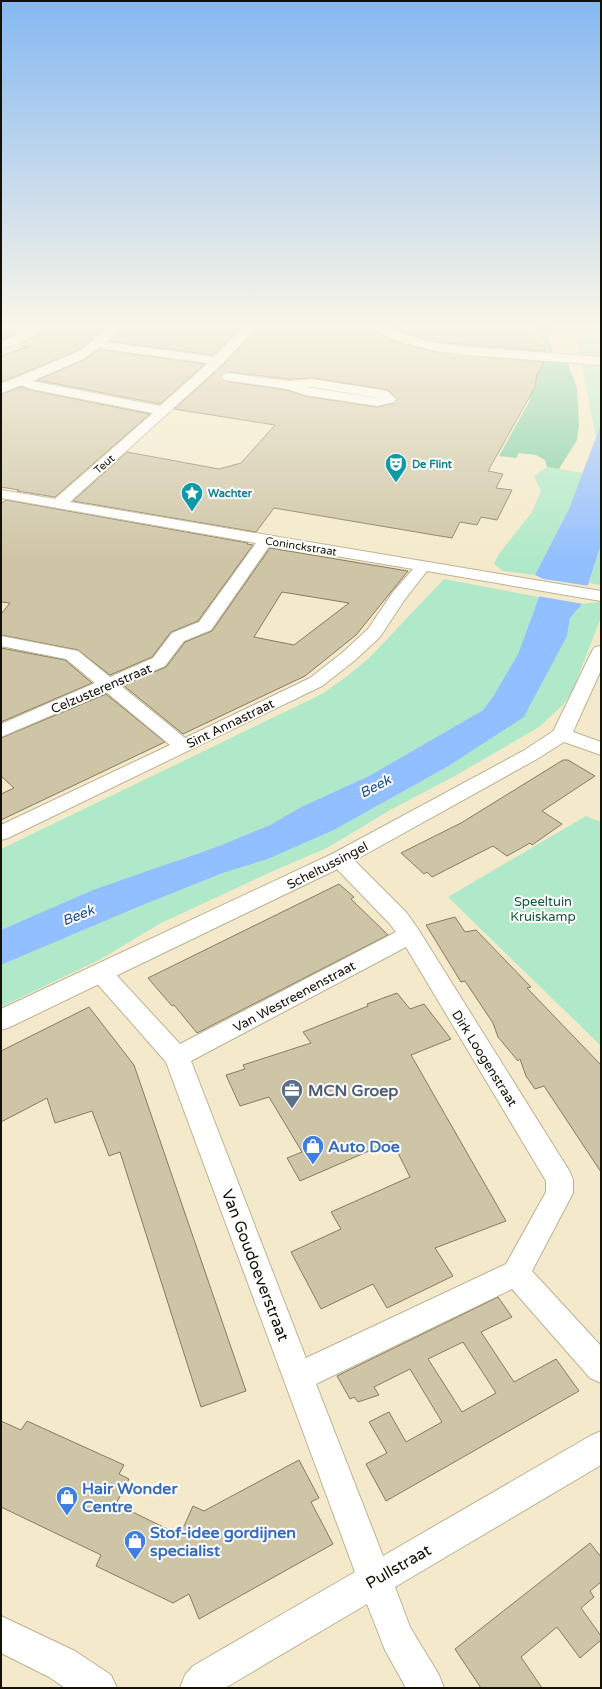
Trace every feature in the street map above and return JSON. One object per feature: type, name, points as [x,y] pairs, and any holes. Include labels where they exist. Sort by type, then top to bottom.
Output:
[{"type":"street","points":[[122,403],[164,411]]},
{"type":"street","name":"Teut","points":[[59,504],[174,403]]},
{"type":"street","name":"Coninckstraat","points":[[1,494],[599,596]]},
{"type":"street","name":"Celzusterenstraat","points":[[1,731],[159,662],[178,637],[205,626],[266,540]]},
{"type":"street","name":"Sint Annastraat","points":[[1,833],[316,682],[348,657],[374,633],[399,596],[423,566]]},
{"type":"street","points":[[1,641],[72,655],[110,684],[184,746]]},
{"type":"street","points":[[601,651],[562,734],[601,749]]},
{"type":"street","name":"Scheltussingel","points":[[1,1020],[340,859],[530,755],[562,734]]},
{"type":"street","name":"Dirk Loogenstraat","points":[[340,859],[398,918],[410,935],[560,1180],[559,1193],[516,1273]]},
{"type":"street","name":"Van Westreenenstraat","points":[[178,1057],[410,935]]},
{"type":"street","name":"Van Goudoeverstraat","points":[[101,973],[178,1057],[374,1581],[397,1638],[426,1688]]},
{"type":"street","points":[[298,1377],[516,1273],[601,1368]]},
{"type":"street","name":"Pullstraat","points":[[198,1688],[206,1679],[601,1448]]},
{"type":"street","points":[[1,1634],[62,1664],[98,1688]]},
{"type":"green space","points":[[529,403],[578,403],[579,425],[577,440],[559,469],[547,467],[545,460],[536,455],[519,453],[516,458],[499,456]]},
{"type":"green space","points":[[589,403],[601,403],[601,424],[596,438]]},
{"type":"green space","points":[[547,467],[583,473],[569,509],[535,575],[503,571],[494,564],[499,554],[532,512],[541,491],[534,476]]},
{"type":"green space","points":[[601,544],[601,585],[589,583]]},
{"type":"green space","points":[[444,579],[539,597],[518,654],[494,695],[483,710],[369,776],[301,807],[270,825],[1,930],[1,849],[322,694],[369,658]]},
{"type":"green space","points":[[601,602],[601,617],[572,692],[563,705],[539,727],[455,776],[392,809],[327,848],[273,871],[161,923],[101,959],[1,1007],[1,965],[138,907],[223,873],[268,859],[334,830],[447,767],[530,707],[546,673],[567,636],[570,618],[582,604]]},
{"type":"green space","name":"Speeltuin Kruiskamp","points":[[586,816],[601,822],[601,1046],[448,897]]},
{"type":"water","name":"Beek","points":[[601,424],[601,544],[582,604],[570,618],[567,636],[524,717],[447,767],[334,830],[268,859],[223,873],[138,907],[1,965],[1,930],[93,890],[219,846],[270,825],[301,807],[369,776],[483,710],[494,695],[518,654],[539,597],[535,575],[569,509]]},
{"type":"pier","points":[[534,573],[543,579],[590,586],[584,604],[537,596]]},
{"type":"building","points":[[1,403],[95,403],[150,414],[55,497],[1,487]]},
{"type":"building","points":[[181,403],[350,403],[377,407],[394,403],[526,403],[488,471],[503,474],[496,488],[512,490],[497,520],[481,517],[477,525],[460,522],[452,538],[274,508],[256,532],[73,501],[127,452],[219,469],[241,463],[275,425],[174,409]]},
{"type":"building","points":[[6,500],[253,545],[198,621],[171,632],[152,657],[110,675],[78,650],[1,635],[1,614],[10,603],[1,602],[1,504]]},
{"type":"building","points":[[270,548],[408,571],[356,635],[305,676],[183,734],[123,685],[166,667],[185,642],[212,631]],"holes":[[[282,592],[349,603],[294,645],[254,637]]]},
{"type":"building","points":[[1,648],[65,660],[92,683],[1,722]]},
{"type":"building","points":[[106,694],[165,742],[1,820],[1,794],[14,788],[1,776],[1,738]]},
{"type":"building","points":[[563,760],[568,760],[595,776],[542,811],[562,824],[532,845],[530,843],[507,856],[493,846],[432,877],[427,872],[424,874],[401,853],[461,823]]},
{"type":"building","points":[[339,884],[354,897],[351,899],[388,935],[197,1033],[174,1005],[172,1006],[148,978]]},
{"type":"building","points":[[455,917],[465,932],[476,930],[531,987],[527,988],[601,1065],[601,1172],[544,1086],[535,1089],[526,1076],[520,1059],[518,1061],[498,1037],[493,1023],[465,981],[461,982],[426,925]]},
{"type":"building","points":[[397,993],[410,1009],[424,1004],[451,1039],[411,1055],[506,1221],[435,1248],[453,1276],[387,1308],[373,1284],[321,1309],[291,1252],[341,1229],[331,1212],[410,1177],[392,1141],[300,1181],[287,1158],[302,1152],[269,1097],[240,1106],[226,1075],[245,1069],[243,1065],[311,1043],[303,1032],[368,1006],[367,1004]]},
{"type":"building","points":[[89,1007],[134,1065],[246,1391],[201,1407],[120,1152],[109,1156],[92,1111],[55,1123],[47,1098],[1,1122],[1,1051]]},
{"type":"building","points":[[498,1297],[512,1317],[481,1332],[514,1382],[556,1359],[579,1391],[386,1501],[366,1464],[387,1453],[369,1422],[389,1412],[406,1442],[442,1422],[410,1369],[374,1387],[379,1395],[358,1402],[354,1397],[350,1399],[337,1376]],"holes":[[[463,1342],[496,1393],[462,1412],[428,1359]]]},
{"type":"building","points":[[1,1421],[21,1430],[27,1421],[124,1465],[119,1474],[129,1479],[116,1504],[180,1535],[193,1506],[204,1511],[299,1460],[319,1498],[311,1502],[333,1544],[199,1619],[189,1594],[173,1603],[96,1566],[101,1555],[1,1507]]},
{"type":"building","points":[[590,1543],[601,1557],[601,1582],[590,1591],[594,1597],[581,1608],[601,1636],[601,1640],[580,1658],[557,1627],[521,1657],[542,1688],[481,1688],[455,1649]]},
{"type":"place","name":"De Flint","points":[[396,484]]},
{"type":"place","name":"Wachter","points":[[192,512]]},
{"type":"place","name":"MCN Groep","points":[[292,1110]]},
{"type":"place","name":"Auto Doe","points":[[313,1166]]},
{"type":"place","name":"Hair Wonder Centre","points":[[67,1516]]},
{"type":"place","name":"Stof-idee gordijnen specialist","points":[[135,1560]]}]
